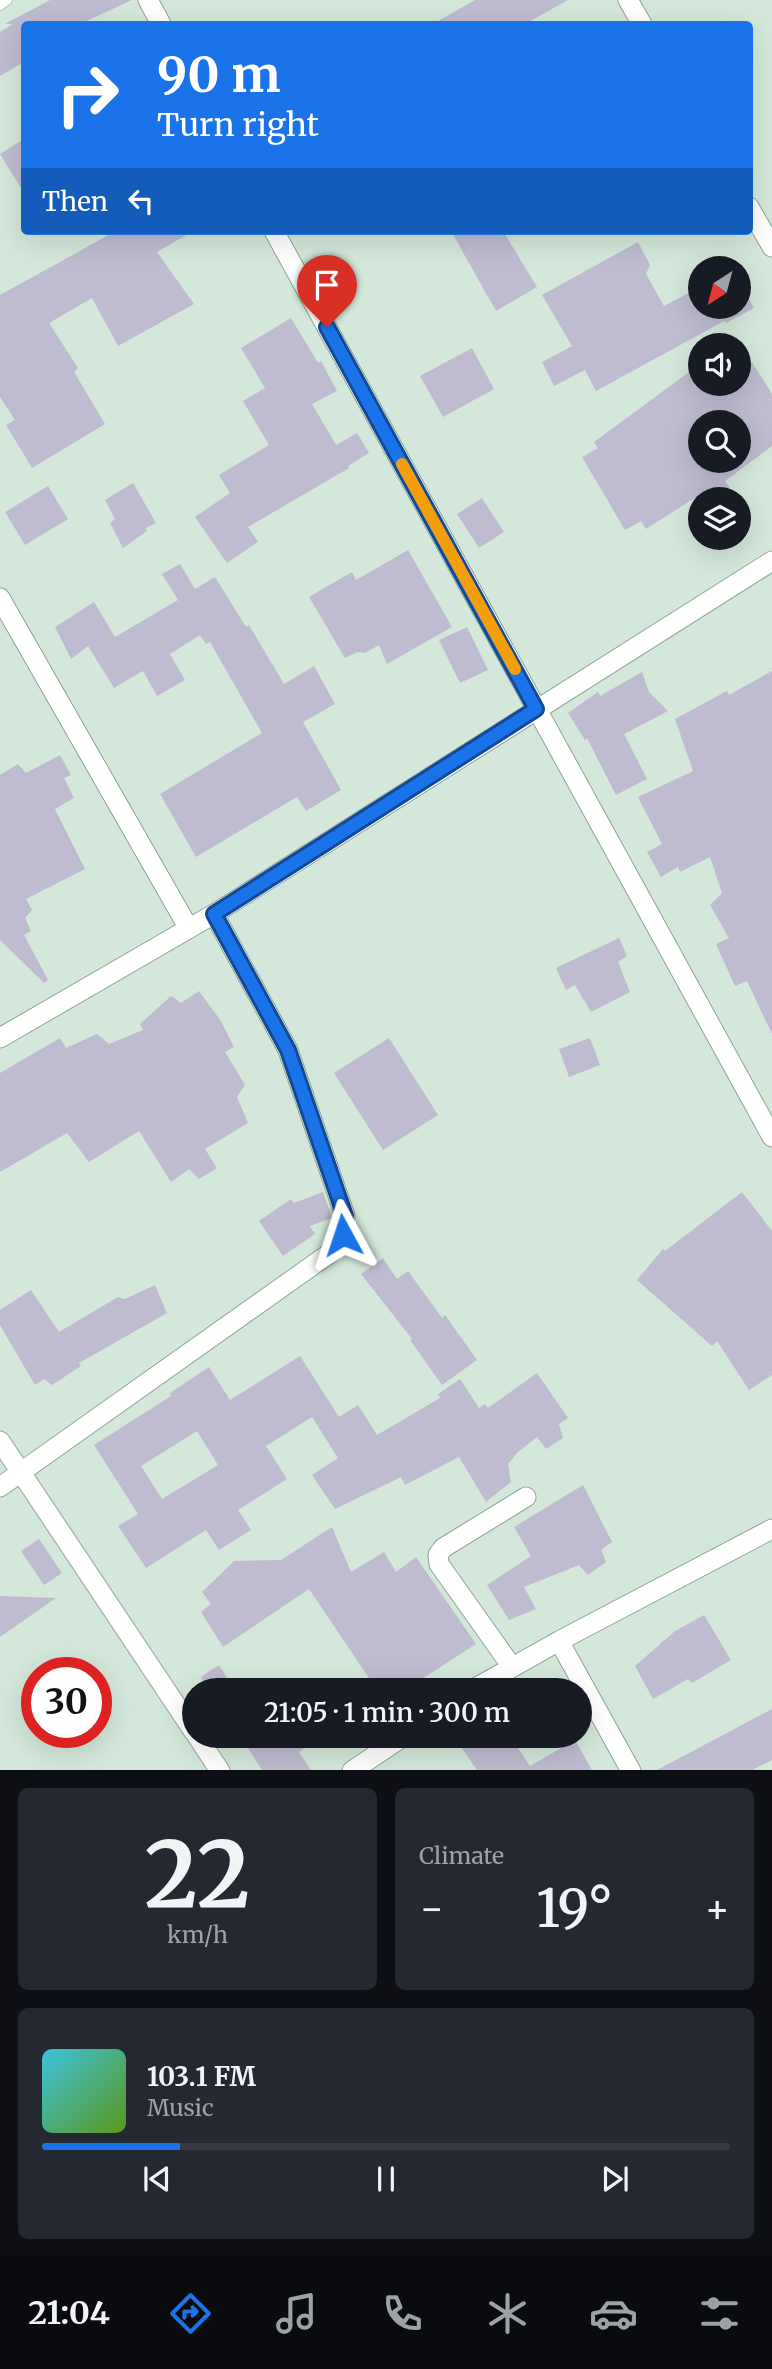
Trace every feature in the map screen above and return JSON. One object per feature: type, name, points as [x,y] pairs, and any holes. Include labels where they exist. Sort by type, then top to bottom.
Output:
[{"type":"street","points":[[148,0],[159,21]]},
{"type":"street","points":[[628,0],[640,21]]},
{"type":"street","points":[[753,214],[772,247]]},
{"type":"street","points":[[276,235],[772,1137]]},
{"type":"street","points":[[0,1038],[214,914],[772,561]]},
{"type":"street","points":[[0,598],[188,927]]},
{"type":"street","points":[[0,1488],[330,1253],[343,1235],[345,1216],[288,1050],[214,914]]},
{"type":"street","points":[[0,1441],[182,1714]]},
{"type":"street","points":[[512,1667],[439,1564],[438,1555],[443,1548],[526,1497]]},
{"type":"street","points":[[493,1678],[772,1529]]},
{"type":"street","points":[[559,1641],[631,1770]]},
{"type":"street","points":[[205,1748],[220,1770]]},
{"type":"street","points":[[352,1770],[386,1748]]},
{"type":"lane","points":[[0,5],[7,0]]},
{"type":"building","points":[[50,0],[132,0],[86,21],[21,21],[21,64],[0,76],[0,32],[13,24],[5,24]]},
{"type":"building","points":[[475,0],[568,0],[530,21],[438,21]]},
{"type":"building","points":[[21,141],[21,188],[0,154]]},
{"type":"building","points":[[109,235],[186,235],[157,252],[194,304],[118,346],[92,298],[49,323],[78,368],[74,372],[105,424],[32,468],[6,425],[15,420],[0,397],[0,295]]},
{"type":"building","points":[[453,235],[505,235],[537,287],[496,311]]},
{"type":"building","points":[[638,242],[650,265],[646,274],[664,306],[688,293],[688,319],[733,319],[702,333],[688,333],[688,341],[596,391],[585,370],[554,386],[542,362],[572,346],[542,295]]},
{"type":"building","points":[[291,318],[318,363],[321,361],[337,391],[312,404],[336,445],[357,433],[369,453],[348,466],[349,468],[248,527],[258,542],[227,563],[195,517],[230,493],[219,475],[269,445],[243,401],[265,388],[241,348]]},
{"type":"building","points":[[472,348],[494,389],[443,417],[420,376]]},
{"type":"building","points":[[752,362],[772,394],[772,446],[751,462],[751,410],[688,410],[688,473],[736,473],[725,481],[729,487],[688,487],[688,502],[646,529],[641,521],[625,530],[582,457],[598,448],[594,442],[688,373],[688,396],[751,396]]},
{"type":"building","points":[[133,483],[156,523],[123,548],[110,523],[115,519],[105,500]]},
{"type":"building","points":[[48,486],[68,519],[25,545],[5,512]]},
{"type":"building","points":[[482,498],[504,532],[479,548],[457,514]]},
{"type":"building","points":[[408,550],[452,627],[387,664],[379,645],[365,653],[358,652],[345,658],[309,597],[352,572],[356,580]]},
{"type":"building","points":[[180,564],[195,589],[215,577],[246,627],[249,625],[284,684],[314,666],[335,704],[303,722],[341,790],[306,811],[297,797],[196,857],[160,794],[262,733],[210,642],[206,644],[200,635],[170,654],[185,680],[157,696],[143,671],[114,688],[88,646],[71,659],[55,627],[94,602],[115,637],[178,600],[162,574]]},
{"type":"building","points":[[467,627],[488,670],[460,683],[439,640]]},
{"type":"building","points":[[772,671],[772,1034],[747,981],[735,986],[716,944],[729,938],[710,905],[722,893],[710,857],[680,872],[678,867],[661,877],[647,852],[662,844],[638,797],[693,771],[675,719],[727,691],[729,695]]},
{"type":"building","points":[[642,672],[649,692],[668,711],[624,734],[647,779],[616,795],[587,738],[585,740],[568,713],[598,692],[600,696]]},
{"type":"building","points":[[60,755],[71,775],[64,778],[74,798],[55,809],[85,869],[26,899],[32,910],[25,918],[31,931],[24,935],[48,980],[44,983],[0,940],[0,775],[18,764],[26,773]]},
{"type":"building","points":[[619,938],[627,956],[618,962],[630,992],[591,1012],[575,985],[566,990],[556,968]]},
{"type":"building","points":[[199,991],[221,1021],[234,1047],[225,1052],[245,1085],[237,1097],[248,1123],[205,1149],[217,1168],[199,1179],[189,1169],[171,1182],[139,1131],[89,1162],[67,1133],[0,1172],[0,1073],[60,1038],[66,1048],[97,1034],[109,1044],[143,1030],[140,1024],[171,996],[181,1003]]},
{"type":"building","points":[[389,1038],[438,1115],[383,1150],[334,1073]]},
{"type":"building","points":[[590,1038],[600,1065],[569,1077],[559,1049]]},
{"type":"building","points":[[323,1192],[332,1218],[310,1226],[315,1234],[283,1256],[259,1221],[291,1199],[294,1203]]},
{"type":"building","points":[[742,1192],[772,1231],[772,1375],[749,1390],[717,1341],[712,1346],[637,1280],[663,1249],[665,1251]]},
{"type":"building","points":[[383,1258],[397,1279],[408,1271],[442,1318],[445,1315],[477,1360],[442,1385],[410,1340],[412,1339],[361,1274]]},
{"type":"building","points":[[155,1285],[167,1313],[79,1363],[81,1366],[52,1385],[44,1379],[35,1385],[0,1325],[0,1310],[31,1290],[59,1332],[118,1297],[125,1299]]},
{"type":"building","points":[[300,1356],[339,1417],[358,1405],[377,1435],[440,1398],[438,1394],[460,1379],[479,1408],[485,1404],[488,1408],[537,1373],[568,1418],[559,1424],[563,1438],[546,1449],[537,1437],[518,1452],[508,1464],[511,1482],[486,1502],[459,1457],[405,1485],[401,1477],[335,1509],[312,1475],[338,1458],[312,1417],[266,1446],[287,1479],[238,1510],[251,1530],[219,1550],[206,1530],[146,1568],[118,1526],[138,1514],[94,1445],[171,1396],[170,1393],[209,1367],[230,1400]],"holes":[[[197,1431],[218,1465],[162,1499],[141,1466]]]},
{"type":"building","points":[[583,1485],[612,1542],[601,1550],[606,1562],[588,1575],[579,1565],[524,1587],[536,1609],[509,1620],[487,1585],[531,1556],[514,1527]]},
{"type":"building","points":[[332,1527],[351,1572],[384,1552],[396,1572],[416,1557],[476,1644],[424,1678],[369,1678],[309,1589],[223,1647],[201,1612],[211,1604],[202,1592],[234,1561],[281,1560]]},
{"type":"building","points":[[39,1539],[62,1573],[44,1585],[21,1551]]},
{"type":"building","points":[[0,1596],[56,1598],[0,1637]]},
{"type":"building","points":[[704,1615],[731,1660],[692,1683],[688,1679],[653,1699],[635,1666],[675,1631]]},
{"type":"building","points":[[219,1665],[227,1678],[202,1678]]},
{"type":"building","points":[[772,1709],[772,1760],[752,1770],[657,1770]]},
{"type":"building","points":[[248,1748],[304,1748],[299,1752],[311,1770],[262,1770]]},
{"type":"building","points":[[462,1748],[518,1748],[530,1766],[561,1748],[580,1748],[592,1770],[477,1770]]},
{"type":"slow traffic","points":[[402,464],[515,669]]},
{"type":"route","points":[[327,327],[536,709],[214,914],[288,1050],[345,1216],[343,1235]]}]
